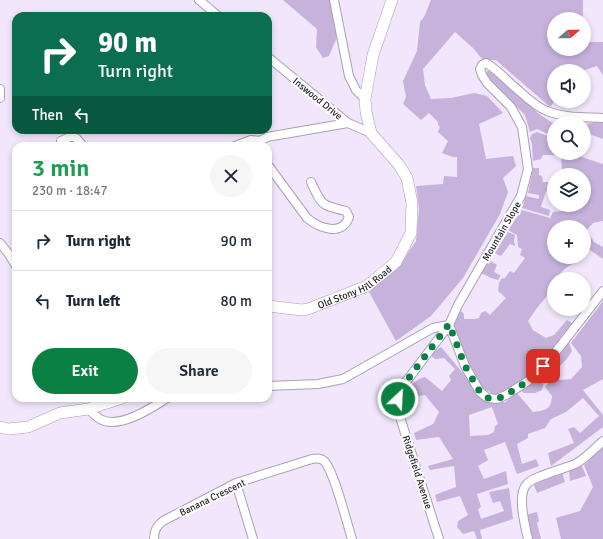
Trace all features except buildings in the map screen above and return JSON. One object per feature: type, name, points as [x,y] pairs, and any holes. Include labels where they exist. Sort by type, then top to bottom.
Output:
[{"type":"street","points":[[199,0],[213,12]]},
{"type":"street","points":[[334,0],[349,76],[356,90],[365,99]]},
{"type":"street","name":"Old Stony Hill Road","points":[[272,306],[302,310],[308,309],[367,286],[396,262],[411,233],[412,202],[407,178],[399,165],[371,133],[366,112],[365,99],[373,55],[392,0]]},
{"type":"street","name":"Inswood Drive","points":[[272,60],[348,123],[371,133]]},
{"type":"street","name":"Mountain Slope","points":[[449,324],[458,305],[521,196],[528,169],[522,127],[511,107],[487,83],[480,69],[482,65],[486,63],[492,66],[516,88],[547,112],[603,118]]},
{"type":"street","points":[[0,89],[0,98]]},
{"type":"street","points":[[261,142],[267,137],[348,123]]},
{"type":"street","points":[[61,140],[72,136],[80,142]]},
{"type":"street","points":[[272,170],[307,218],[315,224],[331,229],[340,229],[346,224],[349,217],[346,211],[328,206],[320,201],[311,182]]},
{"type":"street","points":[[0,244],[12,260]]},
{"type":"street","points":[[272,386],[318,384],[343,379],[433,328],[449,324],[465,366],[480,392],[488,398],[497,399],[528,381],[551,358],[603,291]]},
{"type":"street","name":"Ridgefield Avenue","points":[[439,539],[398,411],[398,399],[402,387],[449,324]]},
{"type":"street","points":[[0,428],[8,429],[28,427],[60,413],[88,409],[110,402]]},
{"type":"street","points":[[88,409],[100,420],[111,422],[124,420],[140,414],[160,402]]},
{"type":"street","points":[[528,539],[524,525],[522,500],[522,493],[526,484],[578,463],[603,441]]},
{"type":"street","name":"Banana Crescent","points":[[154,536],[157,526],[163,521],[236,483],[312,458],[317,458],[323,460],[330,470],[352,539]]},
{"type":"street","points":[[236,483],[253,539]]},
{"type":"shaded area","points":[[283,0],[331,0],[338,35],[329,56],[323,58],[316,47],[317,29]]},
{"type":"shaded area","points":[[431,0],[583,0],[583,12],[547,12],[547,56],[591,56],[591,42],[603,42],[603,75],[597,66],[591,68],[591,64],[547,64],[547,104],[496,60],[483,60],[473,48],[455,32],[423,69],[425,85],[431,99],[451,98],[474,93],[487,96],[503,113],[479,124],[486,159],[513,156],[516,166],[503,178],[508,192],[500,214],[463,278],[431,316],[396,341],[368,290],[397,269],[416,241],[419,209],[416,186],[443,184],[444,176],[457,177],[457,157],[442,153],[448,141],[438,132],[440,127],[438,122],[429,113],[421,120],[403,104],[406,97],[403,81],[417,51],[420,22],[424,17]]},
{"type":"shaded area","points":[[490,70],[539,114],[547,119],[547,134],[537,129],[530,132],[525,115],[488,79],[486,72]]},
{"type":"shaded area","points":[[591,123],[603,123],[603,139],[591,135]]},
{"type":"shaded area","points":[[537,132],[547,136],[547,155],[543,155],[541,159],[533,161],[532,144],[530,138],[532,134]]},
{"type":"shaded area","points":[[561,160],[591,160],[603,164],[603,221],[593,223],[591,225],[591,220],[547,220],[547,264],[573,264],[562,272],[547,272],[547,296],[528,321],[533,330],[546,338],[554,335],[567,320],[574,324],[527,378],[497,396],[482,388],[465,361],[454,328],[454,321],[461,311],[464,314],[464,319],[479,318],[481,313],[485,311],[490,315],[506,298],[498,291],[499,283],[510,271],[514,273],[525,258],[520,255],[522,249],[518,247],[517,235],[508,230],[522,210],[550,218],[553,212],[591,212],[591,168],[562,168]]},
{"type":"shaded area","points":[[533,168],[539,168],[539,175],[542,176],[543,182],[547,182],[547,191],[541,207],[547,209],[547,212],[550,212],[549,216],[522,208],[526,196],[539,199],[539,195],[528,193]]},
{"type":"shaded area","points":[[508,232],[515,235],[515,246],[510,244],[501,256],[494,253]]},
{"type":"shaded area","points":[[591,237],[594,242],[603,247],[603,259],[591,251]]},
{"type":"shaded area","points":[[489,260],[497,265],[494,272],[500,275],[498,280],[481,274]]},
{"type":"shaded area","points":[[603,301],[603,379],[583,390],[603,415],[603,427],[551,466],[548,453],[574,443],[568,429],[574,427],[580,433],[599,416],[583,398],[566,412],[551,419],[545,428],[528,434],[528,438],[517,444],[522,464],[536,459],[539,466],[517,474],[505,442],[484,450],[488,460],[478,466],[484,479],[506,471],[508,484],[477,494],[481,507],[478,509],[481,519],[504,511],[500,501],[493,503],[489,492],[509,488],[513,519],[480,530],[482,539],[477,539],[474,531],[463,534],[457,527],[458,521],[468,515],[460,496],[437,502],[435,495],[456,487],[454,466],[430,470],[428,466],[453,459],[439,437],[416,440],[414,433],[433,424],[439,412],[425,395],[403,399],[406,391],[414,382],[425,377],[442,391],[451,380],[449,376],[455,369],[444,358],[435,359],[430,355],[441,347],[467,378],[480,397],[490,402],[505,402],[517,393],[533,412],[544,410],[549,407],[552,396],[545,387],[554,376],[561,380],[571,379],[582,367],[581,356],[571,343]],"holes":[[[492,407],[498,424],[495,426],[494,432],[488,435],[470,436],[469,415]]]},
{"type":"shaded area","points":[[568,340],[572,351],[566,360],[544,381],[542,390],[535,393],[524,393],[520,390]]},
{"type":"shaded area","points":[[603,447],[603,539],[561,539],[556,518],[580,511],[593,487],[584,465]]},
{"type":"shaded area","points":[[581,464],[586,476],[570,481],[569,470]]},
{"type":"shaded area","points":[[562,471],[565,482],[537,493],[533,482]]},
{"type":"shaded area","points":[[537,512],[539,521],[537,523],[541,539],[531,539],[525,515]]},
{"type":"route","points":[[398,399],[402,387],[449,324],[465,366],[480,392],[488,398],[497,399],[506,395],[528,381],[543,366]]}]
